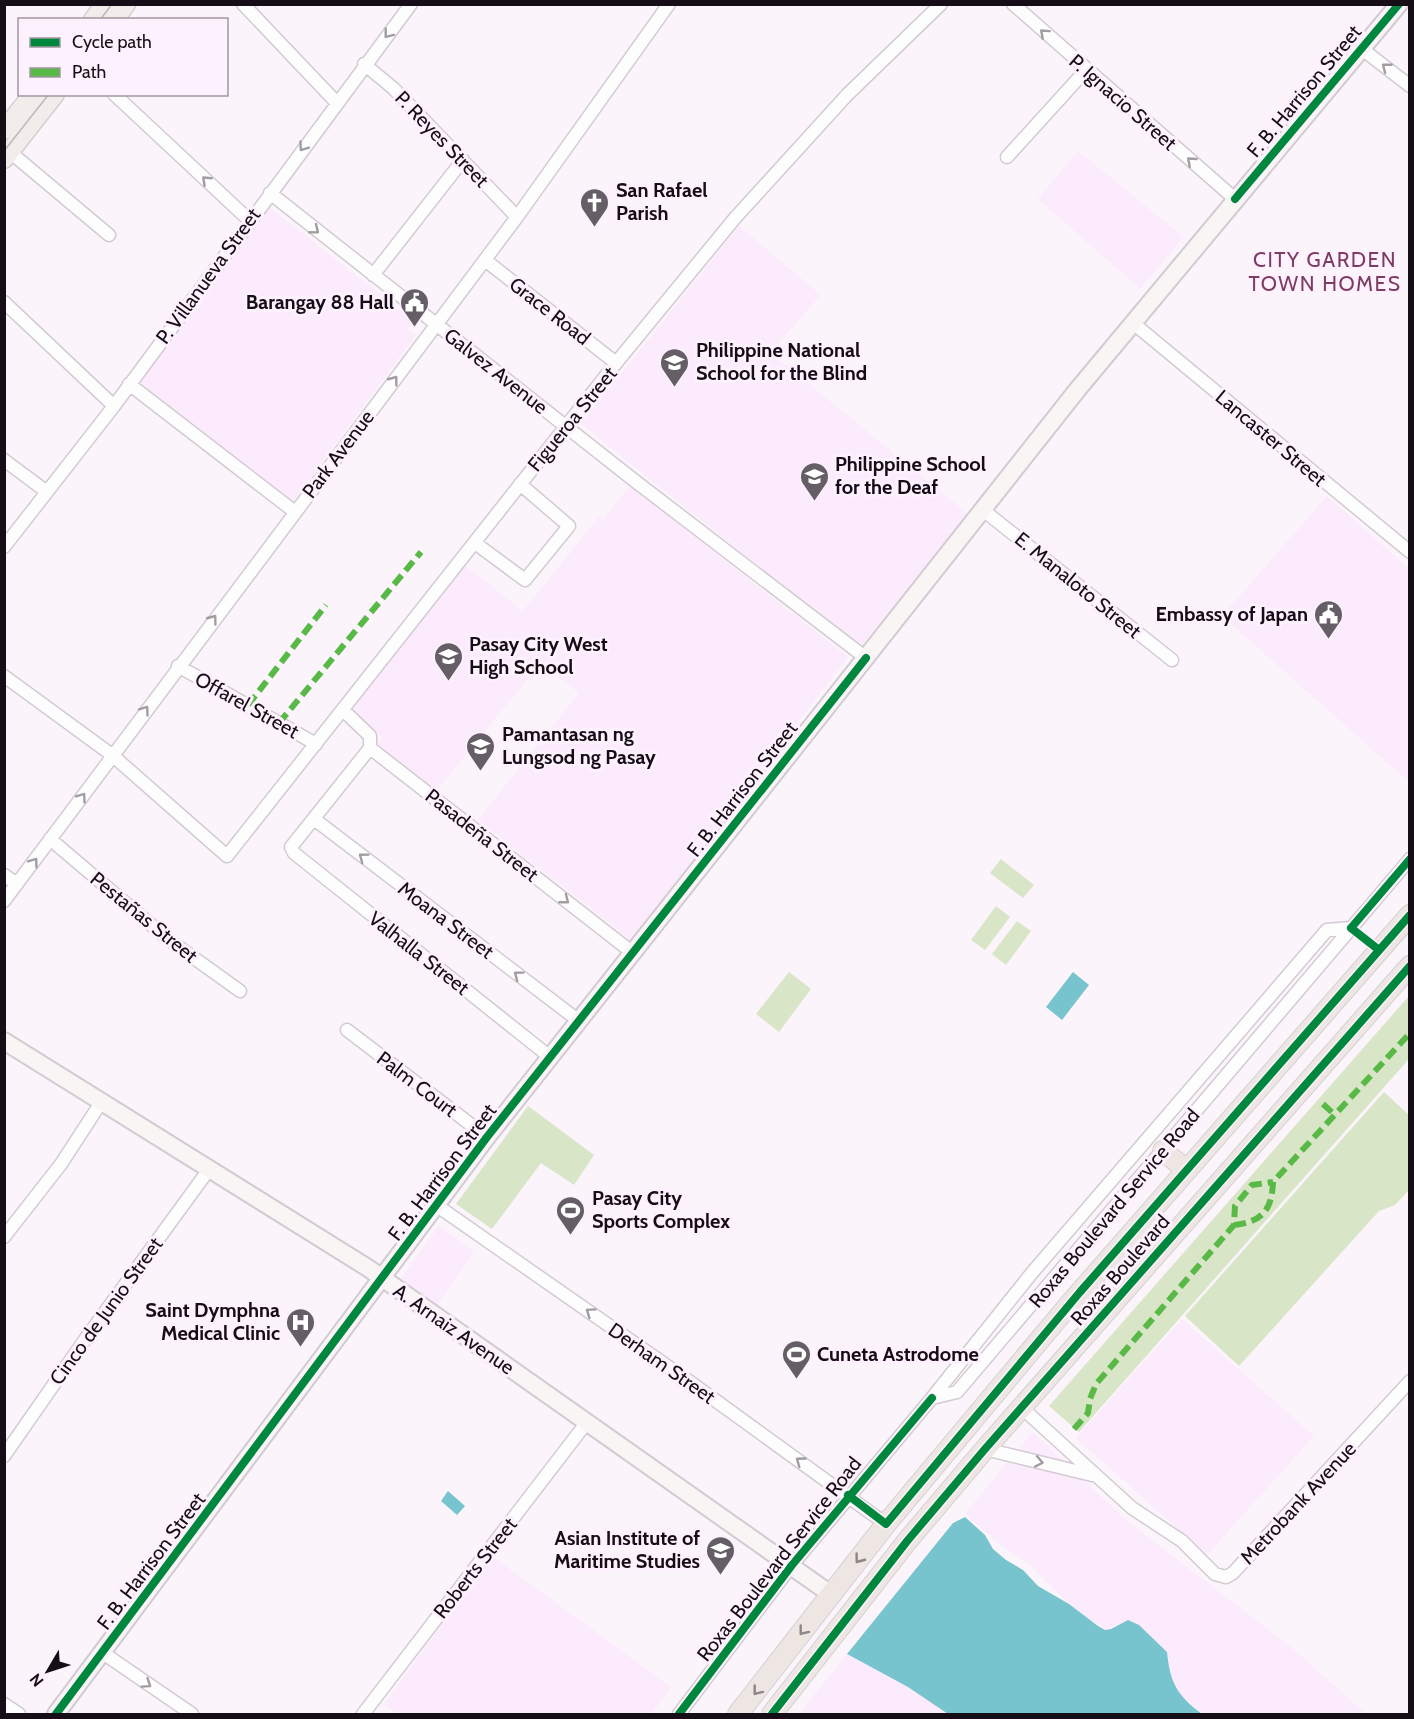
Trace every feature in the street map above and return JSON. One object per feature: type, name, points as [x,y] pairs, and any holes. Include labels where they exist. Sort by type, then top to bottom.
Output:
[{"type":"highway","name":"Roxas Boulevard","points":[[738,1714],[886,1524],[1068,1306],[1410,915]]},
{"type":"highway","name":"Roxas Boulevard","points":[[772,1714],[908,1540],[985,1449],[1410,966]]},
{"type":"highway","points":[[1163,1151],[1187,1170]]},
{"type":"main road","points":[[94,18],[105,4]]},
{"type":"main road","points":[[116,18],[126,4]]},
{"type":"main road","name":"F. B. Harrison Street","points":[[56,1714],[487,1137],[1133,323],[1399,4]]},
{"type":"main road","points":[[4,130],[32,106],[51,96]]},
{"type":"main road","points":[[7,155],[32,106]]},
{"type":"main road","name":"A. Arnaiz Avenue","points":[[4,1041],[210,1168],[383,1279],[832,1595]]},
{"type":"street","points":[[243,4],[336,102]]},
{"type":"street","name":"P. Villanueva Street","points":[[4,547],[114,406],[364,64],[411,4]]},
{"type":"street","name":"Park Avenue","points":[[4,901],[178,666],[517,217],[669,4]]},
{"type":"street","name":"Figueroa Street","points":[[112,755],[228,856],[616,363],[735,218],[803,141],[941,4]]},
{"type":"street","name":"P. Ignacio Street","points":[[1012,4],[1235,199]]},
{"type":"street","points":[[1362,49],[1410,86]]},
{"type":"street","name":"P. Reyes Street","points":[[364,64],[393,88],[517,217]]},
{"type":"street","points":[[1006,157],[1086,70]]},
{"type":"street","points":[[116,96],[249,220]]},
{"type":"street","points":[[7,155],[108,235]]},
{"type":"street","points":[[373,275],[463,160]]},
{"type":"street","name":"Galvez Avenue","points":[[270,193],[866,658]]},
{"type":"street","name":"Grace Road","points":[[485,260],[616,363]]},
{"type":"street","points":[[4,302],[114,406]]},
{"type":"street","name":"Lancaster Street","points":[[1133,323],[1410,552]]},
{"type":"street","points":[[129,384],[295,512]]},
{"type":"street","points":[[4,460],[47,492]]},
{"type":"street","points":[[475,543],[525,580],[569,526],[520,484]]},
{"type":"street","name":"E. Manaloto Street","points":[[983,510],[1172,660]]},
{"type":"street","name":"Offarel Street","points":[[178,666],[316,744]]},
{"type":"street","points":[[4,676],[112,755]]},
{"type":"street","name":"Pasadeña Street","points":[[343,710],[370,735],[370,748],[633,953]]},
{"type":"street","points":[[314,819],[370,748]]},
{"type":"street","name":"Valhalla Street","points":[[314,819],[291,847],[299,858],[550,1057]]},
{"type":"street","name":"Moana Street","points":[[314,819],[579,1022]]},
{"type":"street","name":"Pestañas Street","points":[[50,839],[169,940],[240,991]]},
{"type":"street","name":"Roxas Boulevard Service Road","points":[[679,1714],[792,1565],[848,1496],[932,1398],[957,1392],[1410,859]]},
{"type":"street","points":[[4,875],[17,884]]},
{"type":"street","points":[[932,1398],[1030,1274],[1327,930],[1351,928]]},
{"type":"street","name":"Palm Court","points":[[346,1030],[487,1137]]},
{"type":"street","points":[[4,1238],[61,1164],[102,1101]]},
{"type":"street","name":"Cinco de Junio Street","points":[[4,1456],[84,1341],[210,1168]]},
{"type":"street","name":"Derham Street","points":[[436,1205],[685,1378],[886,1524]]},
{"type":"street","name":"Metrobank Avenue","points":[[1021,1407],[1093,1475],[1132,1508],[1182,1541],[1215,1574],[1229,1576],[1410,1381]]},
{"type":"street","name":"Roberts Street","points":[[363,1714],[587,1422]]},
{"type":"street","name":"Metrobank Avenue","points":[[985,1449],[1065,1466],[1093,1475]]},
{"type":"street","points":[[102,1653],[192,1714]]},
{"type":"street","points":[[4,1704],[19,1714]]},
{"type":"shaded area","points":[[1078,151],[1184,237],[1140,289],[1038,199]]},
{"type":"shaded area","points":[[264,203],[414,321],[408,329],[416,335],[291,504],[136,384]]},
{"type":"shaded area","name":"Philippine School for the Deaf","points":[[739,226],[821,295],[770,352],[968,514],[860,647],[581,424]]},
{"type":"shaded area","points":[[630,486],[848,657],[631,940],[478,820],[579,693],[541,663],[436,791],[376,747],[383,738],[348,708],[462,563],[523,611],[599,517],[603,520]]},
{"type":"shaded area","name":"Embassy of Japan","points":[[1327,496],[1409,569],[1409,782],[1222,616]]},
{"type":"shaded area","points":[[439,1226],[474,1252],[437,1305],[400,1279]]},
{"type":"shaded area","points":[[1182,1319],[1314,1436],[1207,1555],[1076,1438]]},
{"type":"shaded area","points":[[1033,1432],[1127,1521],[1290,1646],[1366,1714],[1202,1714],[1178,1693],[1170,1677],[1167,1652],[1139,1625],[1128,1620],[1105,1630],[1069,1604],[1029,1564],[997,1542],[965,1514]]},
{"type":"shaded area","points":[[492,1556],[671,1687],[651,1714],[398,1714],[384,1704]]},
{"type":"shaded area","points":[[847,1654],[908,1687],[948,1714],[799,1714]]},
{"type":"green space","points":[[1001,859],[1034,885],[1023,898],[990,873]]},
{"type":"green space","points":[[996,906],[1010,917],[985,950],[971,940]]},
{"type":"green space","points":[[1017,921],[1031,931],[1006,965],[992,954]]},
{"type":"green space","points":[[789,972],[811,989],[779,1032],[756,1014]]},
{"type":"green space","points":[[1409,996],[1409,1059],[1079,1432],[1049,1406]]},
{"type":"green space","points":[[1384,1092],[1409,1115],[1409,1190],[1395,1205],[1379,1211],[1239,1366],[1185,1316]]},
{"type":"green space","points":[[528,1106],[594,1155],[574,1185],[541,1163],[492,1229],[456,1204]]},
{"type":"water","points":[[1073,972],[1089,985],[1062,1020],[1046,1007]]},
{"type":"water","points":[[448,1491],[465,1506],[457,1515],[441,1501]]},
{"type":"water","points":[[965,1517],[985,1535],[993,1549],[1006,1560],[1023,1570],[1038,1586],[1069,1604],[1098,1626],[1105,1630],[1111,1629],[1128,1620],[1139,1625],[1167,1652],[1170,1672],[1176,1688],[1186,1701],[1202,1714],[948,1714],[908,1687],[847,1654],[953,1523]]},
{"type":"tram line","points":[[102,18],[112,4]]},
{"type":"tram line","points":[[4,151],[47,96]]},
{"type":"marked path","points":[[279,723],[421,552]]},
{"type":"marked path","points":[[248,705],[326,605]]},
{"type":"marked path","points":[[1234,1225],[1252,1221],[1264,1213],[1268,1207],[1273,1182],[1410,1033]]},
{"type":"marked path","points":[[1323,1104],[1335,1115]]},
{"type":"marked path","points":[[1074,1429],[1088,1413],[1096,1384],[1234,1225],[1235,1206],[1252,1185],[1273,1182]]},
{"type":"cycle path","points":[[1235,199],[1399,4]]},
{"type":"cycle path","points":[[56,1714],[487,1137],[866,658]]},
{"type":"cycle path","points":[[1379,950],[1351,928],[1410,859]]},
{"type":"cycle path","points":[[848,1495],[886,1524],[1080,1292],[1410,915]]},
{"type":"cycle path","points":[[772,1714],[908,1540],[985,1449],[1410,966]]},
{"type":"cycle path","points":[[679,1714],[792,1565],[932,1398]]},
{"type":"place","name":"San Rafael Parish","points":[[595,228]]},
{"type":"place","name":"Barangay 88 Hall","points":[[415,328]]},
{"type":"place","name":"Philippine National School for the Blind","points":[[675,388]]},
{"type":"place","name":"Philippine School for the Deaf","points":[[814,502]]},
{"type":"place","name":"Embassy of Japan","points":[[1329,640]]},
{"type":"place","name":"Pasay City West High School","points":[[448,682]]},
{"type":"place","name":"Pamantasan ng Lungsod ng Pasay","points":[[481,772]]},
{"type":"place","name":"Pasay City Sports Complex","points":[[571,1236]]},
{"type":"place","name":"Saint Dymphna Medical Clinic","points":[[301,1348]]},
{"type":"place","name":"Cuneta Astrodome","points":[[796,1380]]},
{"type":"place","name":"Asian Institute of Maritime Studies","points":[[721,1576]]},
{"type":"district","name":"CITY GARDEN TOWN HOMES","points":[[1325,272]]}]
